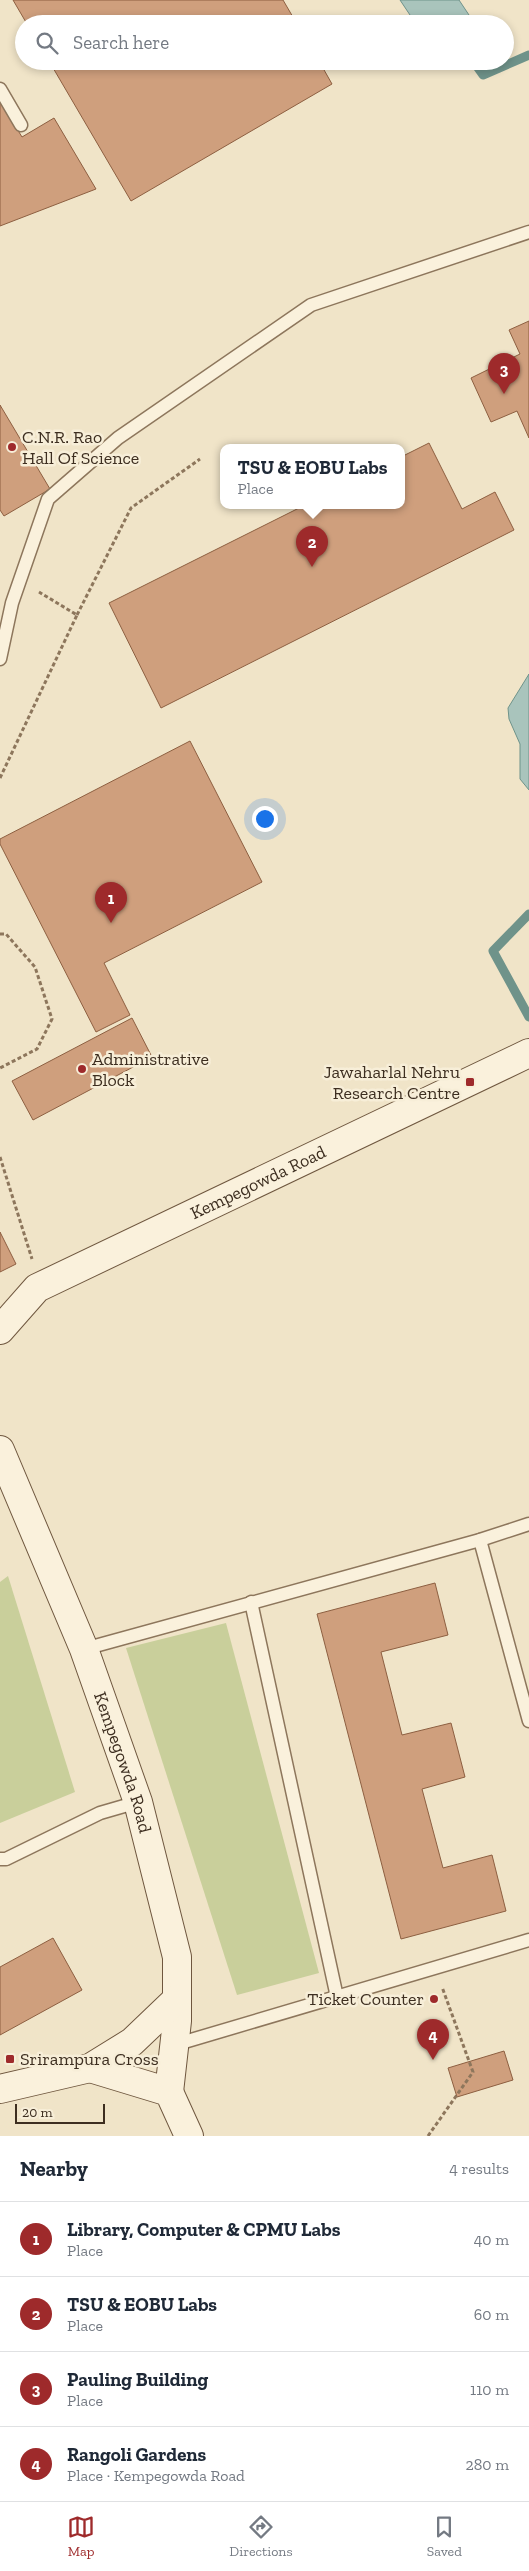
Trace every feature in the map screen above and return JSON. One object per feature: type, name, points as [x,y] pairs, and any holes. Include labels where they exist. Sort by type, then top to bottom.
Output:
[{"type":"street","name":"Kempegowda Road","points":[[0,1330],[42,1286],[528,1054]]},
{"type":"street","name":"Kempegowda Road","points":[[0,1450],[84,1649],[138,1802],[177,1957],[177,1999],[169,2092]]},
{"type":"street","points":[[0,2089],[90,2068],[132,2042],[177,1999]]},
{"type":"street","points":[[90,2068],[169,2092],[189,2136]]},
{"type":"lane","points":[[0,89],[21,126]]},
{"type":"lane","points":[[0,660],[12,602],[48,499],[118,438],[311,305],[529,232]]},
{"type":"lane","points":[[84,1649],[480,1540],[529,1524]]},
{"type":"lane","points":[[480,1540],[529,1721]]},
{"type":"lane","points":[[251,1602],[337,1997]]},
{"type":"lane","points":[[0,1859],[6,1860],[100,1813],[138,1802]]},
{"type":"lane","points":[[174,2045],[529,1940]]},
{"type":"path","points":[[0,778],[77,615],[131,508],[200,459]]},
{"type":"path","points":[[20,581],[77,615]]},
{"type":"path","points":[[0,934],[6,934],[35,967],[52,1019],[37,1049],[0,1068]]},
{"type":"path","points":[[0,1157],[42,1286]]},
{"type":"path","points":[[428,2136],[473,2072],[435,1968]]},
{"type":"green space","points":[[8,1576],[75,1792],[0,1823],[0,1582]]},
{"type":"green space","points":[[226,1623],[319,1973],[237,1995],[126,1648]]},
{"type":"water","points":[[400,0],[459,0],[469,15],[410,15]]},
{"type":"water","points":[[529,674],[529,790],[520,779],[520,744],[509,719],[508,708]]},
{"type":"building","points":[[13,0],[283,0],[292,15],[22,15]]},
{"type":"building","points":[[54,70],[324,70],[332,84],[131,201]]},
{"type":"building","points":[[0,101],[22,137],[54,118],[96,189],[0,226]]},
{"type":"building","points":[[529,321],[529,438],[517,411],[491,422],[471,378],[520,354],[509,330]]},
{"type":"building","name":"C.N.R. Rao Hall Of Science","points":[[0,405],[50,489],[4,516],[0,510]]},
{"type":"building","points":[[429,443],[462,509],[495,492],[514,530],[161,708],[109,603],[297,509],[405,509],[405,455]]},
{"type":"building","points":[[190,741],[262,882],[104,963],[130,1015],[96,1032],[0,844],[0,839]]},
{"type":"building","name":"Administrative Block","points":[[132,1018],[152,1057],[33,1120],[12,1081]]},
{"type":"building","points":[[0,1232],[16,1264],[0,1272]]},
{"type":"building","points":[[435,1583],[448,1635],[381,1652],[402,1735],[451,1723],[465,1777],[422,1789],[443,1868],[492,1855],[506,1911],[401,1939],[317,1614]]},
{"type":"building","points":[[53,1938],[82,1990],[0,2035],[0,1967]]},
{"type":"building","points":[[504,2051],[513,2080],[457,2097],[448,2068]]},
{"type":"waterway","points":[[514,62],[529,55]]},
{"type":"waterway","points":[[479,70],[483,75],[494,70]]},
{"type":"waterway","points":[[529,914],[493,951],[529,1017]]},
{"type":"place","name":"Pauling Building","points":[[504,394]]},
{"type":"place","name":"C.N.R. Rao Hall Of Science","points":[[12,447]]},
{"type":"place","name":"TSU & EOBU Labs","points":[[312,567]]},
{"type":"place","name":"Library, Computer & CPMU Labs","points":[[111,923]]},
{"type":"place","name":"Administrative Block","points":[[82,1069]]},
{"type":"place","name":"Jawaharlal Nehru Research Centre","points":[[470,1082]]},
{"type":"place","name":"Ticket Counter","points":[[434,1999]]},
{"type":"place","name":"Srirampura Cross","points":[[10,2059]]},
{"type":"place","name":"Rangoli Gardens","points":[[433,2060]]}]
